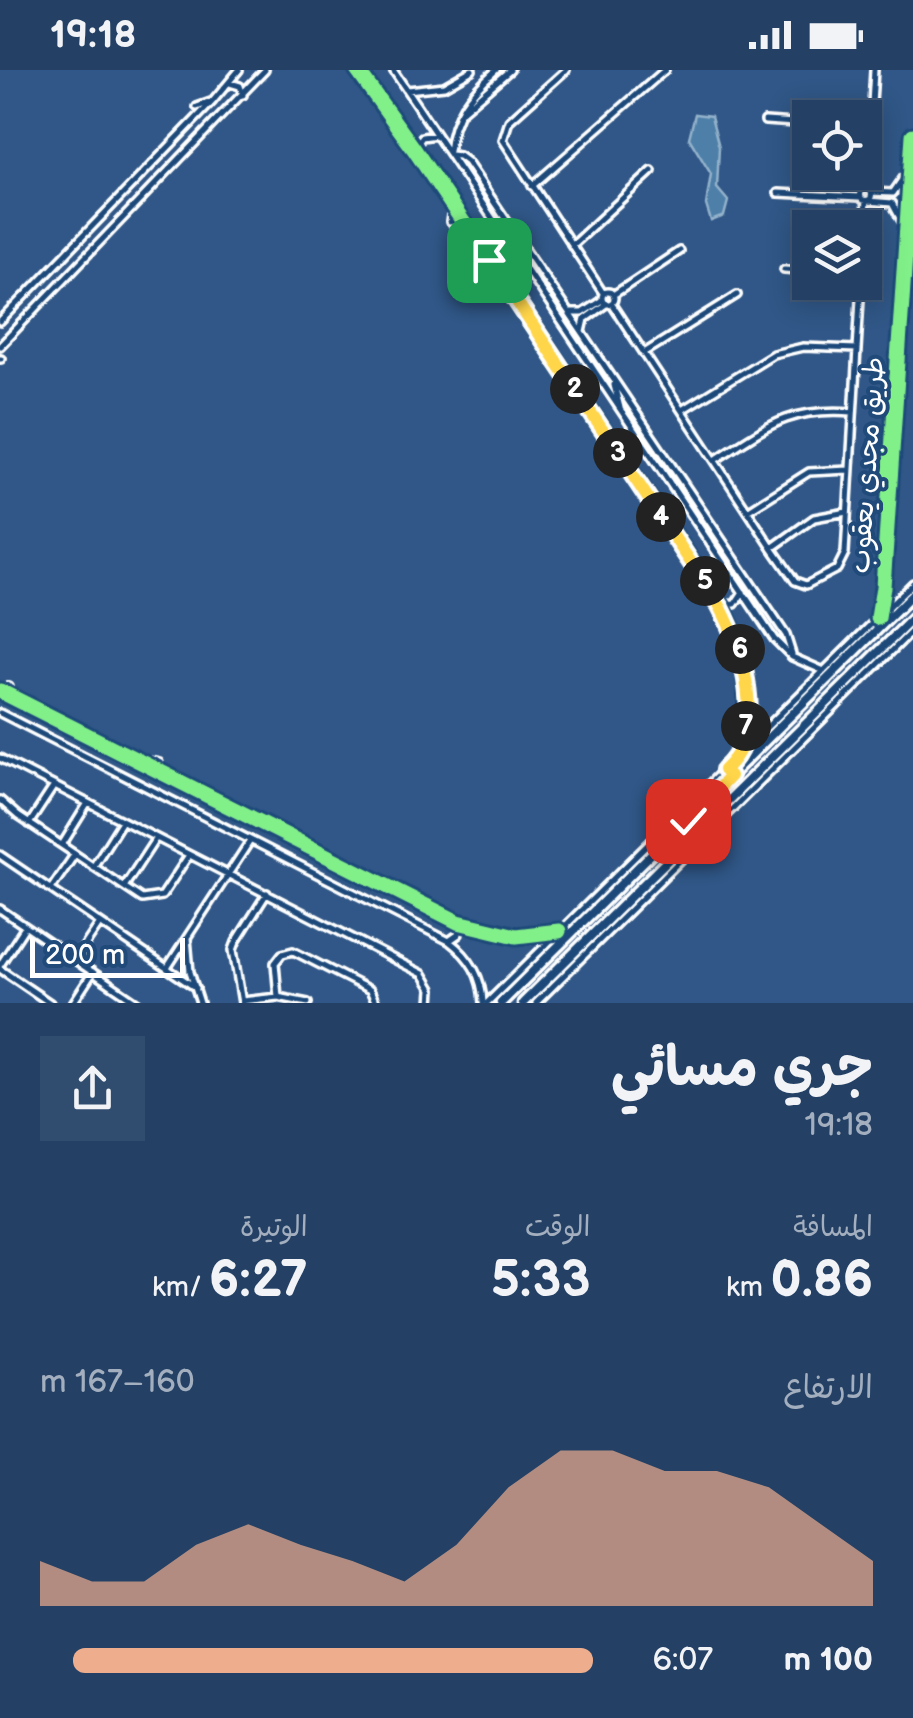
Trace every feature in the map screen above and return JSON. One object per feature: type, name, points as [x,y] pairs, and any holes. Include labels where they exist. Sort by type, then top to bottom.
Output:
[{"type":"main road","points":[[501,998],[673,828],[686,822],[728,773],[913,594]]},
{"type":"main road","points":[[523,1003],[913,618]]},
{"type":"main road","points":[[786,720],[798,732]]},
{"type":"main road","points":[[707,800],[708,809],[718,811]]},
{"type":"main road","points":[[686,822],[695,822],[698,831]]},
{"type":"street","points":[[0,322],[214,101],[239,70]]},
{"type":"street","points":[[0,346],[266,70]]},
{"type":"street","points":[[358,70],[720,606],[739,644],[748,687],[745,730],[738,758]]},
{"type":"street","points":[[394,70],[774,639],[792,658],[824,671]]},
{"type":"street","points":[[407,90],[444,86],[472,70]]},
{"type":"street","points":[[449,155],[459,112],[475,88],[496,70]]},
{"type":"street","points":[[459,112],[510,70]]},
{"type":"street","points":[[566,70],[509,121],[503,133],[504,145],[772,548],[795,581],[806,586],[837,569],[844,559],[860,300]]},
{"type":"street","points":[[532,186],[665,70]]},
{"type":"street","points":[[871,100],[874,70]]},
{"type":"street","points":[[465,76],[467,84],[475,88]]},
{"type":"street","points":[[230,83],[240,86],[243,95]]},
{"type":"street","points":[[197,107],[214,101]]},
{"type":"street","points":[[765,121],[792,123]]},
{"type":"street","points":[[414,149],[422,137],[436,134]]},
{"type":"street","name":"طريق مجدي يعقوب","points":[[878,618],[884,587],[913,135]]},
{"type":"street","points":[[449,155],[460,156],[467,162],[786,635],[792,658]]},
{"type":"street","points":[[142,176],[146,160]]},
{"type":"street","points":[[907,230],[892,203],[892,192],[912,163]]},
{"type":"street","points":[[572,244],[652,171]]},
{"type":"street","points":[[865,210],[868,191],[892,192]]},
{"type":"street","points":[[778,193],[892,203]]},
{"type":"street","points":[[135,219],[138,203]]},
{"type":"street","points":[[450,222],[452,206]]},
{"type":"street","points":[[568,313],[582,313],[679,251]]},
{"type":"street","points":[[784,269],[792,270]]},
{"type":"street","points":[[34,287],[38,271]]},
{"type":"street","points":[[532,277],[559,298]]},
{"type":"street","points":[[644,353],[736,295]]},
{"type":"street","points":[[583,334],[585,319],[605,300]]},
{"type":"street","points":[[0,313],[12,310]]},
{"type":"street","points":[[682,410],[773,354],[803,347],[857,348]]},
{"type":"street","points":[[611,376],[620,412]]},
{"type":"street","points":[[715,460],[786,417],[815,410],[853,412]]},
{"type":"street","points":[[598,440],[606,435]]},
{"type":"street","points":[[748,510],[809,472],[850,470]]},
{"type":"street","points":[[772,548],[814,518],[847,512]]},
{"type":"street","points":[[0,713],[448,941],[474,967],[485,1003],[501,998],[559,932],[673,828],[913,583]]},
{"type":"street","points":[[720,606],[735,604],[742,592]]},
{"type":"street","points":[[536,1003],[913,630]]},
{"type":"street","points":[[0,689],[10,687]]},
{"type":"street","points":[[0,689],[458,922],[502,934],[559,932]]},
{"type":"street","points":[[0,758],[423,974],[432,989],[432,1003]]},
{"type":"street","points":[[132,758],[159,762]]},
{"type":"street","points":[[157,793],[167,787],[166,776]]},
{"type":"street","points":[[30,824],[54,786]]},
{"type":"street","points":[[180,804],[178,791],[187,787]]},
{"type":"street","points":[[0,800],[142,899],[156,899],[166,890],[189,854]]},
{"type":"street","points":[[62,845],[88,803]]},
{"type":"street","points":[[94,867],[122,821]]},
{"type":"street","points":[[124,887],[156,838]]},
{"type":"street","points":[[166,968],[250,840]]},
{"type":"street","points":[[50,890],[75,854]]},
{"type":"street","points":[[0,856],[196,988]]},
{"type":"street","points":[[268,893],[234,950],[242,1002],[278,997],[308,1003]]},
{"type":"street","points":[[0,910],[138,1003]]},
{"type":"street","points":[[448,941],[458,934],[458,922]]},
{"type":"street","points":[[74,960],[100,923]]},
{"type":"street","points":[[25,926],[0,967],[50,1003]]},
{"type":"street","points":[[187,936],[187,954],[200,1003]]},
{"type":"street","points":[[278,997],[275,962],[282,954],[293,951],[370,990],[376,1003]]},
{"type":"street","points":[[73,1003],[93,972]]},
{"type":"water","points":[[695,114],[711,116],[719,147],[717,188],[728,201],[724,216],[711,221],[706,205],[711,174],[689,138]]},
{"type":"cycle path","points":[[357,70],[721,605],[737,643],[746,680],[746,718],[737,758]]},
{"type":"cycle path","points":[[878,618],[913,135]]},
{"type":"cycle path","points":[[0,691],[458,922],[516,936],[559,931]]},
{"type":"route","points":[[489,260],[720,606],[739,644],[748,687],[747,716],[738,758],[724,770],[730,776],[688,821]]}]
